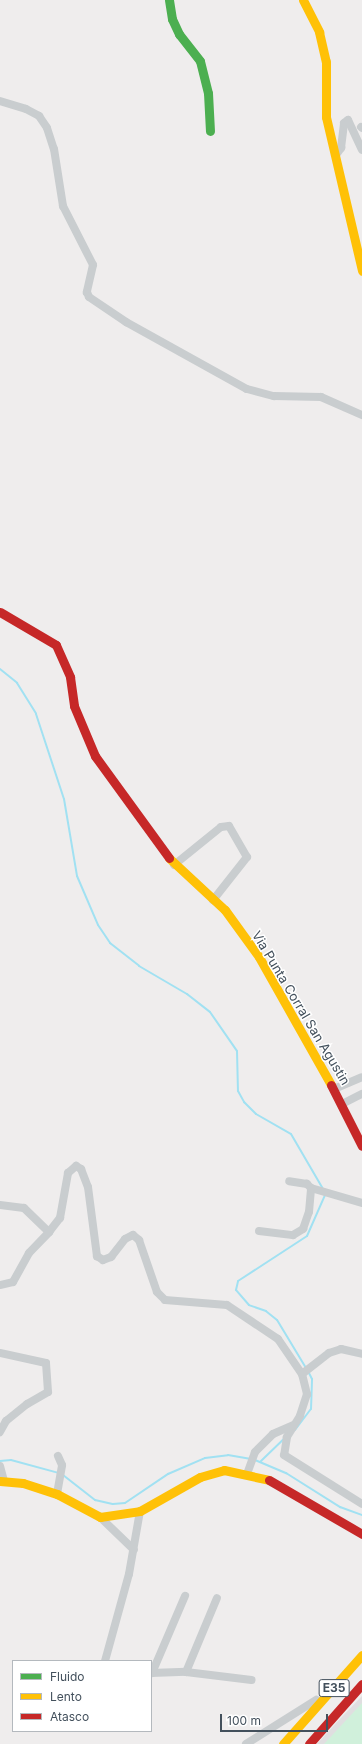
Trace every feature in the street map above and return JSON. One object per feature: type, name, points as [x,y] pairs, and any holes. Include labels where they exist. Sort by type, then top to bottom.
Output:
[{"type":"main road","points":[[170,0],[172,19],[179,34],[200,61],[208,93],[210,131]]},
{"type":"main road","points":[[302,0],[319,32],[324,55],[326,117],[362,270]]},
{"type":"main road","name":"Via Punta Corral San Agustin","points":[[0,612],[26,630],[46,637],[56,645],[70,677],[74,706],[95,756],[127,798],[162,852],[174,865],[225,910],[259,957],[334,1089],[362,1146]]},
{"type":"main road","points":[[2,1481],[24,1483],[57,1494],[100,1517],[140,1511],[200,1477],[224,1470],[248,1470],[277,1482],[362,1534]]},
{"type":"main road","name":"E35","points":[[283,1744],[362,1655]]},
{"type":"main road","name":"E35","points":[[309,1744],[362,1684]]},
{"type":"street","points":[[0,101],[26,109],[38,116],[47,128],[54,149],[63,206],[93,266],[86,292],[89,297],[126,322],[247,389],[274,396],[321,396],[362,415]]},
{"type":"street","points":[[336,155],[341,148],[344,123],[348,120],[362,150]]},
{"type":"street","points":[[174,865],[221,828],[228,826],[247,857],[213,900]]},
{"type":"street","points":[[334,1089],[362,1077]]},
{"type":"street","points":[[342,1104],[362,1094]]},
{"type":"street","points":[[0,1285],[13,1282],[29,1253],[60,1218],[68,1173],[76,1166],[81,1169],[88,1187],[94,1248],[100,1259],[111,1257],[125,1239],[135,1236],[157,1292],[165,1300],[228,1305],[278,1339],[303,1373],[307,1394],[293,1426],[284,1455],[362,1504]]},
{"type":"street","points":[[289,1181],[307,1184],[311,1188],[322,1192],[331,1193],[362,1203]]},
{"type":"street","points":[[259,1231],[298,1233],[306,1222],[311,1188]]},
{"type":"street","points":[[0,1205],[24,1208],[49,1232]]},
{"type":"street","points":[[303,1373],[329,1353],[341,1349],[362,1354]]},
{"type":"street","points":[[0,1353],[46,1363],[48,1392],[27,1404],[6,1421],[0,1432]]},
{"type":"street","points":[[248,1470],[255,1452],[273,1434],[293,1426]]},
{"type":"street","points":[[57,1494],[61,1478],[62,1465],[58,1456]]},
{"type":"street","points":[[0,1467],[2,1481]]},
{"type":"street","points":[[105,1660],[134,1550],[140,1511]]},
{"type":"street","points":[[100,1517],[134,1550]]},
{"type":"street","points":[[185,1596],[152,1673],[186,1672],[252,1680]]},
{"type":"street","points":[[186,1672],[217,1598]]},
{"type":"street","points":[[246,1744],[333,1689]]},
{"type":"shaded area","points":[[362,1696],[362,1744],[317,1744],[337,1722]]},
{"type":"green space","points":[[362,1703],[362,1744],[324,1744]]},
{"type":"waterway","points":[[0,669],[17,683],[36,714],[64,799],[77,876],[98,925],[110,943],[139,966],[187,994],[210,1012],[237,1051],[238,1091],[244,1102],[256,1114],[291,1134],[323,1189]]},
{"type":"waterway","points":[[306,1368],[277,1320],[266,1311],[249,1305],[236,1290],[238,1281],[307,1236],[325,1195]]},
{"type":"waterway","points":[[295,1430],[311,1409],[312,1379],[308,1371]]},
{"type":"waterway","points":[[261,1461],[284,1439]]},
{"type":"waterway","points":[[63,1475],[95,1500],[113,1504],[125,1503],[168,1474],[205,1458],[228,1455],[250,1459]]},
{"type":"waterway","points":[[0,1461],[11,1460],[59,1473]]},
{"type":"waterway","points":[[255,1460],[286,1473],[340,1507],[362,1515]]},
{"type":"traffic: fast","points":[[169,0],[172,19],[179,34],[200,61],[208,93],[210,131]]},
{"type":"traffic: slow","points":[[303,0],[319,32],[326,62],[326,117],[362,271]]},
{"type":"traffic: slow","points":[[169,858],[225,910],[259,957],[331,1085]]},
{"type":"traffic: slow","points":[[0,1481],[23,1483],[57,1494],[100,1517],[140,1511],[200,1477],[224,1470],[269,1480]]},
{"type":"traffic: slow","points":[[283,1744],[362,1655]]},
{"type":"traffic: jam","points":[[0,612],[56,645],[70,677],[74,706],[95,756],[169,858]]},
{"type":"traffic: jam","points":[[331,1085],[362,1146]]},
{"type":"traffic: jam","points":[[269,1480],[362,1534]]},
{"type":"traffic: jam","points":[[309,1744],[362,1684]]}]
